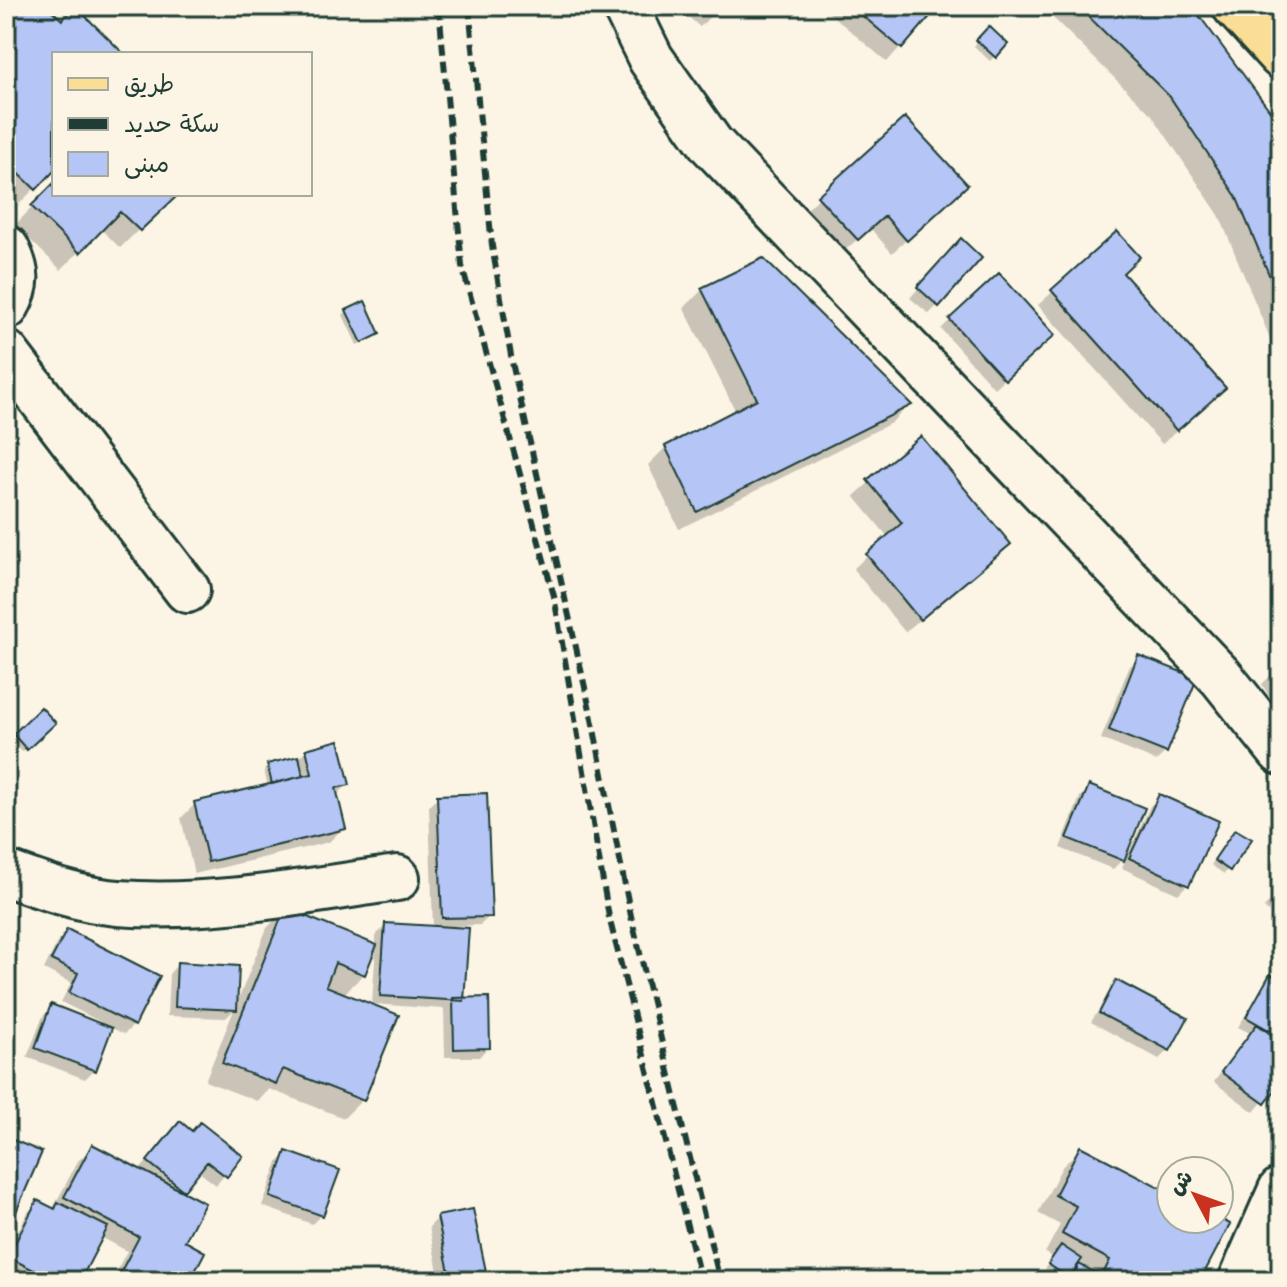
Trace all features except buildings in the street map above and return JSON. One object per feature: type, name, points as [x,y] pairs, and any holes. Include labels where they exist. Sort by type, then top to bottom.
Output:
[{"type":"main road","points":[[1235,6],[1281,56]]},
{"type":"street","points":[[625,6],[651,59],[711,144],[1221,677],[1281,752]]},
{"type":"street","points":[[6,248],[15,265],[17,286],[6,307]]},
{"type":"street","points":[[6,353],[187,590]]},
{"type":"street","points":[[6,873],[42,887],[115,903],[192,904],[397,878]]},
{"type":"street","points":[[1241,1281],[1281,1190]]},
{"type":"railway","points":[[439,6],[462,266],[554,596],[609,917],[701,1281]]},
{"type":"railway","points":[[469,6],[492,246],[513,367],[591,714],[631,916],[720,1281]]}]
